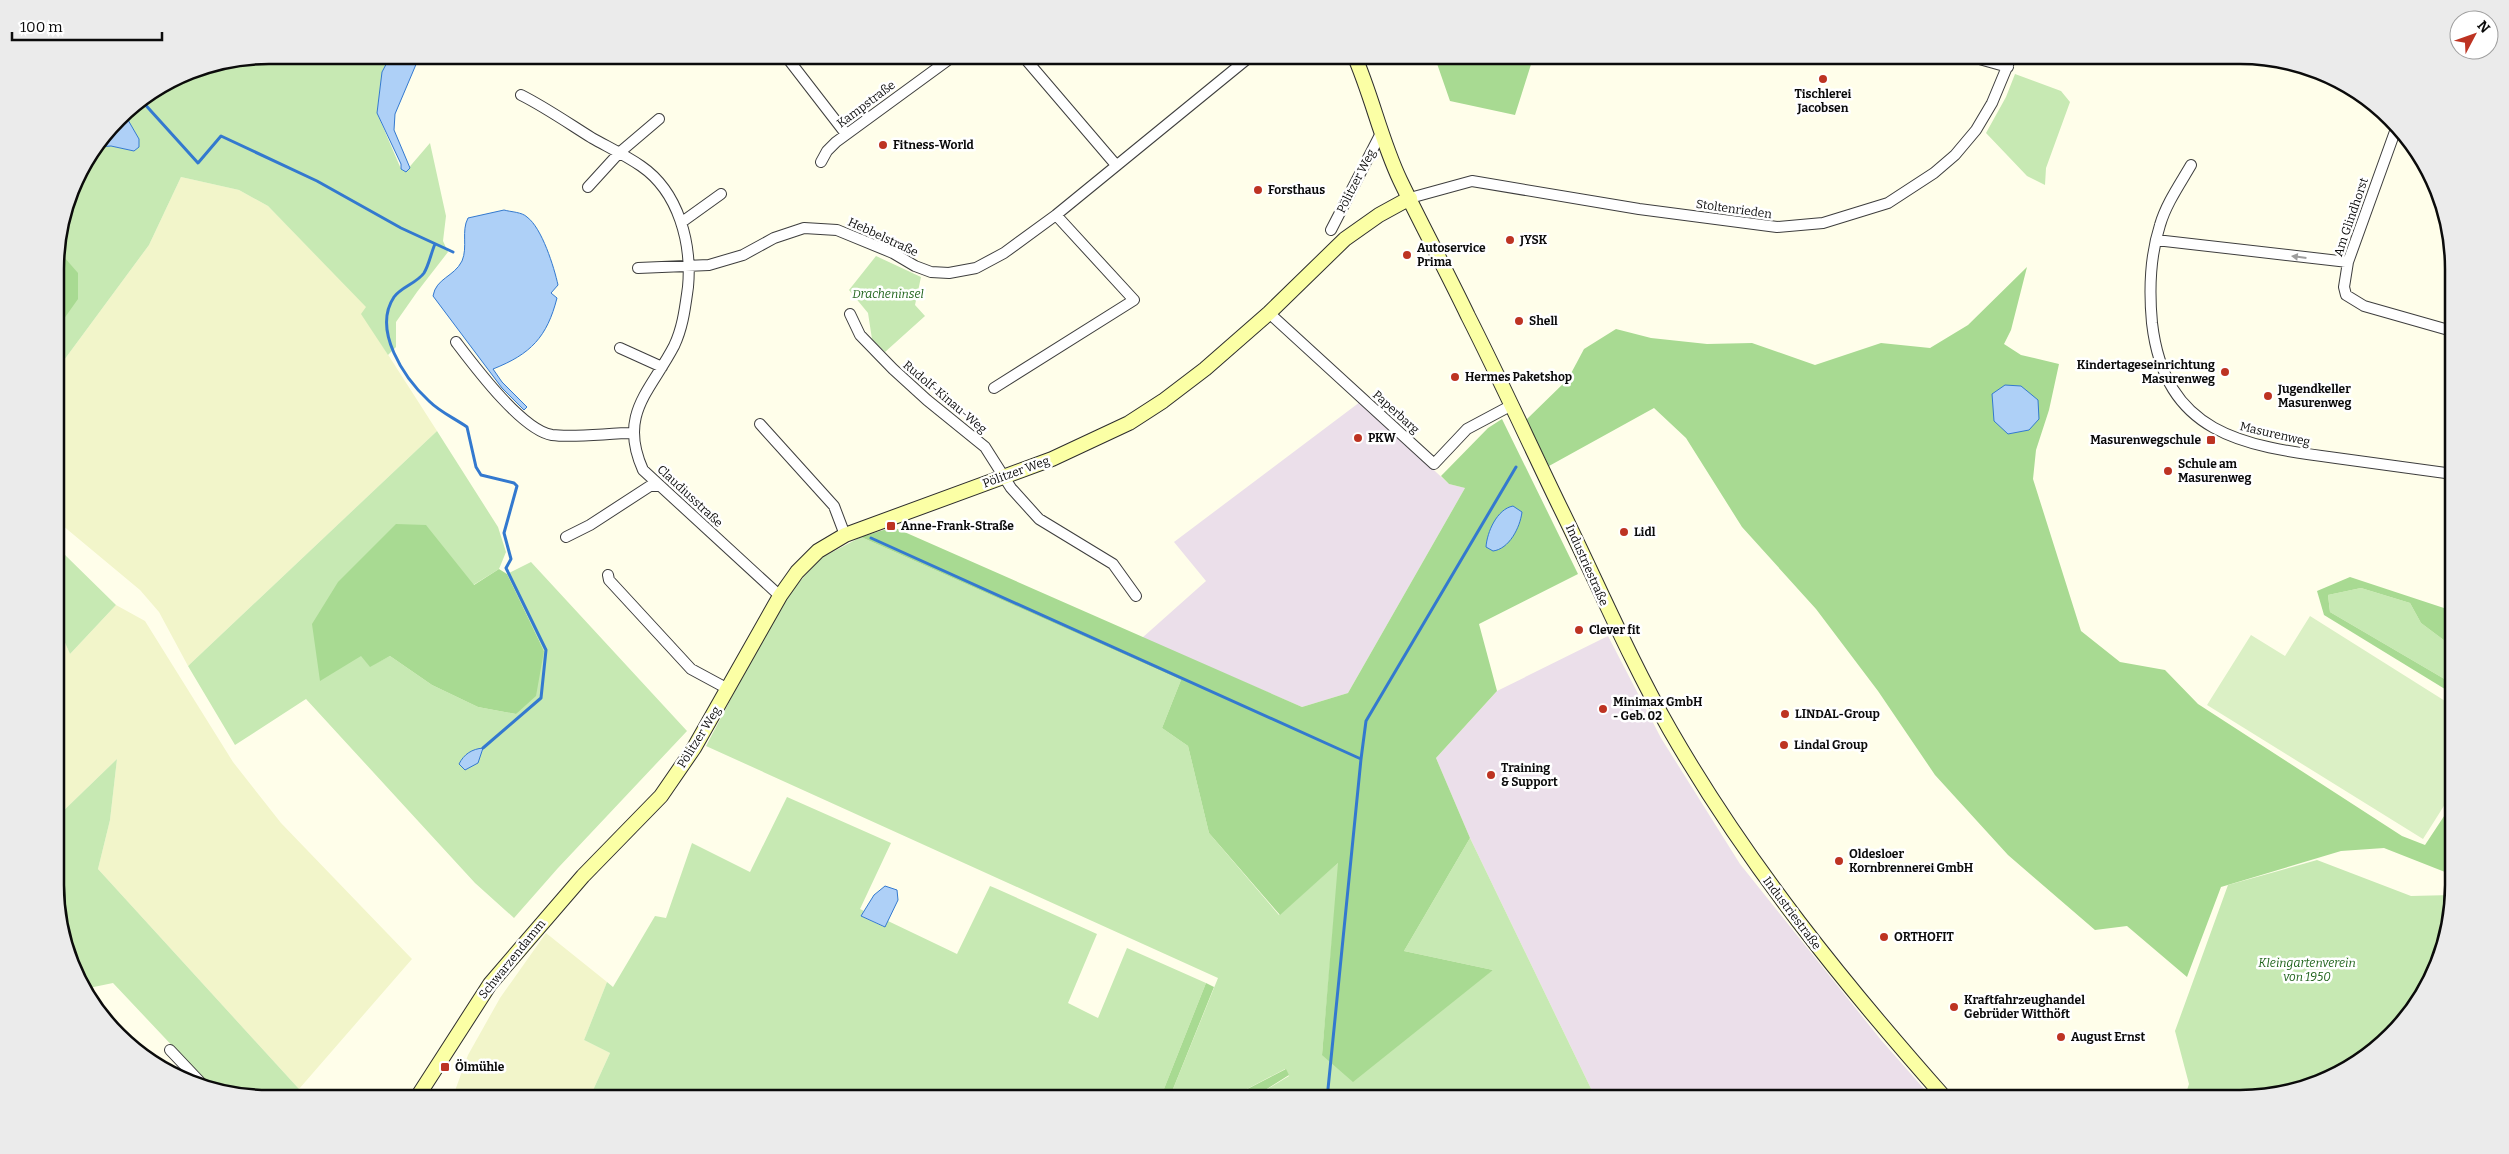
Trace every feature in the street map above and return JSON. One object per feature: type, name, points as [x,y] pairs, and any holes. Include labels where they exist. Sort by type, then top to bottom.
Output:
[{"type":"main road","name":"Pölitzer Weg","points":[[626,832],[661,796],[694,748],[780,596],[796,572],[818,552],[845,535],[1067,453],[1129,423],[1163,401],[1205,369],[1269,313],[1344,239],[1379,214],[1410,198],[1381,133],[1366,83],[1358,64]]},
{"type":"main road","name":"Industriestraße","points":[[1410,198],[1512,406],[1603,601],[1649,691],[1712,798],[1735,835],[1808,936],[1877,1021],[1938,1090]]},
{"type":"main road","name":"Schwarzendamm","points":[[422,1090],[490,984],[583,876],[626,832]]},
{"type":"street","points":[[792,64],[846,134]]},
{"type":"street","name":"Kampstraße","points":[[821,162],[827,151],[846,134],[943,64]]},
{"type":"street","points":[[1030,64],[1116,164]]},
{"type":"street","name":"Hebbelstraße","points":[[690,265],[709,266],[743,255],[774,238],[804,228],[837,230],[893,253],[914,266],[931,272],[961,272],[976,268],[1004,253],[1056,214],[1241,64]]},
{"type":"street","points":[[1997,64],[2008,67]]},
{"type":"street","name":"Stoltenrieden","points":[[1410,198],[1472,181],[1639,209],[1776,227],[1822,223],[1888,203],[1934,172],[1955,154],[1976,130],[1992,103],[2009,64]]},
{"type":"street","name":"Claudiusstraße","points":[[520,94],[643,167],[666,191],[682,222],[690,265],[684,320],[675,344],[662,367],[648,385],[635,417],[633,433],[637,457],[643,470],[659,486],[780,596]]},
{"type":"street","points":[[588,187],[619,153],[659,119]]},
{"type":"street","name":"Pölitzer Weg","points":[[1331,230],[1381,133]]},
{"type":"street","name":"Am Glindhorst","points":[[2394,134],[2348,262],[2344,287],[2346,295],[2364,306],[2445,329]]},
{"type":"street","name":"Masurenweg","points":[[2191,165],[2160,224],[2156,240],[2151,299],[2158,358],[2165,377],[2188,410],[2229,435],[2271,448],[2445,473]]},
{"type":"street","points":[[682,222],[721,194]]},
{"type":"street","points":[[994,388],[1134,300],[1056,214]]},
{"type":"street","points":[[2156,240],[2348,262]]},
{"type":"street","points":[[638,268],[690,265]]},
{"type":"street","name":"Paperbarg","points":[[1269,313],[1434,464],[1466,429],[1512,406]]},
{"type":"street","name":"Rudolf-Kinau-Weg","points":[[850,314],[860,335],[927,400],[985,447],[1011,488],[1039,519],[1113,564],[1136,596]]},
{"type":"street","points":[[456,342],[488,383],[536,430],[552,435],[633,433]]},
{"type":"street","points":[[620,348],[662,367]]},
{"type":"street","points":[[760,424],[834,506],[845,535]]},
{"type":"street","points":[[566,537],[590,525],[650,486],[659,486]]},
{"type":"street","points":[[608,575],[608,580],[691,669],[728,689]]},
{"type":"street","points":[[170,1050],[195,1077]]},
{"type":"shaded area","points":[[1360,402],[1449,484],[1465,488],[1348,693],[1302,707],[1142,638],[1206,581],[1174,542]]},
{"type":"shaded area","points":[[1608,636],[1661,738],[1740,864],[1881,1040],[1925,1090],[1592,1090],[1470,838],[1436,758],[1497,691]]},
{"type":"green space","points":[[256,64],[386,64],[382,72],[377,113],[401,169],[406,171],[430,143],[446,216],[443,241],[448,252],[396,322],[396,347],[388,355],[361,314],[366,307],[268,206],[239,190],[181,177],[149,245],[64,360],[64,256],[68,229],[79,190],[91,166],[104,147],[111,146],[134,151],[139,139],[128,120],[144,106],[166,91],[190,79],[216,71]]},
{"type":"green space","points":[[1437,64],[1531,64],[1515,115],[1450,101]]},
{"type":"green space","points":[[2015,74],[2061,91],[2070,102],[2046,168],[2045,185],[2027,176],[1986,133],[2006,97]]},
{"type":"green space","points":[[181,177],[239,190],[268,206],[367,307],[362,314],[437,431],[188,666],[159,612],[140,590],[64,527],[64,360],[149,245]]},
{"type":"green space","name":"Dracheninsel","points":[[876,256],[921,277],[915,305],[925,316],[885,352],[872,339],[868,313],[849,290]]},
{"type":"green space","points":[[64,257],[78,273],[78,299],[64,319]]},
{"type":"green space","points":[[2027,267],[2011,330],[2004,344],[2021,355],[2059,364],[2049,410],[2036,450],[2033,479],[2081,631],[2120,662],[2165,670],[2198,704],[2402,836],[2425,845],[2445,815],[2445,872],[2384,848],[2341,851],[2221,887],[2187,977],[2127,926],[2095,930],[2008,855],[1935,775],[1878,691],[1816,609],[1742,527],[1686,438],[1654,408],[1549,466],[1526,420],[1568,379],[1584,349],[1616,329],[1651,338],[1707,344],[1752,343],[1815,365],[1881,343],[1930,348],[1968,325]]},
{"type":"green space","points":[[1502,419],[1578,574],[1479,624],[1497,691],[1436,758],[1470,838],[1404,951],[1493,970],[1353,1082],[1322,1055],[1338,863],[1280,915],[1209,833],[1188,746],[1162,728],[1181,680],[861,537],[893,527],[1302,707],[1348,693],[1465,488],[1449,484],[1441,476],[1488,428]]},
{"type":"green space","points":[[437,431],[498,527],[506,552],[499,569],[361,655],[370,666],[390,656],[432,685],[478,707],[516,714],[544,651],[507,574],[531,562],[687,731],[558,868],[514,918],[475,883],[306,699],[235,745],[188,666]]},
{"type":"green space","points":[[396,524],[426,525],[474,585],[499,569],[507,574],[544,651],[536,696],[516,714],[478,707],[432,685],[390,656],[370,667],[361,656],[320,681],[312,624],[338,582]]},
{"type":"green space","points":[[861,537],[1181,680],[1162,728],[1188,746],[1209,833],[1279,915],[1339,862],[1322,1055],[1493,970],[1404,951],[1470,838],[1592,1090],[1266,1090],[1289,1076],[1285,1069],[1245,1090],[1173,1090],[1218,978],[706,746],[783,600],[821,558]]},
{"type":"green space","points":[[64,554],[116,605],[70,654],[64,640]]},
{"type":"green space","points":[[2350,577],[2445,608],[2445,641],[2421,623],[2410,603],[2361,588],[2328,595],[2330,612],[2445,679],[2445,689],[2324,615],[2317,591]]},
{"type":"green space","points":[[2361,588],[2410,603],[2421,623],[2445,641],[2445,679],[2330,612],[2328,595]]},
{"type":"green space","points":[[116,605],[145,621],[233,762],[281,823],[412,959],[299,1089],[98,869],[110,820],[117,759],[64,810],[64,640],[70,654]]},
{"type":"green space","points":[[2310,616],[2445,701],[2445,804],[2423,839],[2207,705],[2251,635],[2285,656]]},
{"type":"green space","points":[[117,759],[110,820],[98,869],[300,1090],[256,1090],[229,1086],[204,1079],[113,983],[91,988],[79,964],[66,912],[64,898],[64,810]]},
{"type":"green space","points":[[787,797],[891,843],[860,909],[864,911],[861,916],[884,927],[888,921],[957,954],[990,886],[1097,934],[1068,1003],[1098,1018],[1127,948],[1206,983],[1164,1090],[593,1090],[610,1053],[584,1040],[607,982],[613,987],[655,916],[666,918],[692,843],[750,872]]},
{"type":"green space","name":"Kleingartenverein von 1950","points":[[2317,860],[2411,896],[2445,895],[2445,898],[2438,938],[2430,964],[2418,988],[2403,1010],[2365,1048],[2343,1063],[2319,1075],[2293,1083],[2253,1090],[2187,1090],[2189,1084],[2175,1031],[2228,885]]},
{"type":"green space","points":[[546,933],[607,982],[584,1040],[610,1053],[593,1090],[455,1090],[468,1055],[500,998]]},
{"type":"green space","points":[[1206,983],[1214,987],[1173,1090],[1164,1090]]},
{"type":"green space","points":[[1286,1069],[1289,1075],[1265,1090],[1245,1090]]},
{"type":"water","points":[[386,64],[416,64],[395,114],[394,130],[410,168],[406,172],[401,169],[401,164],[377,113],[382,72]]},
{"type":"water","points":[[128,120],[139,139],[139,147],[134,151],[111,146],[104,147]]},
{"type":"water","points":[[504,210],[522,214],[538,230],[547,248],[558,285],[551,293],[557,298],[553,312],[536,342],[518,357],[493,369],[502,382],[527,407],[524,410],[502,388],[433,296],[441,281],[455,271],[462,261],[464,256],[465,228],[468,218]]},
{"type":"water","points":[[2005,385],[2021,386],[2038,400],[2039,419],[2029,430],[2008,434],[1994,421],[1992,394]]},
{"type":"water","points":[[1513,506],[1522,512],[1519,525],[1509,542],[1493,551],[1486,547],[1491,528],[1502,512]]},
{"type":"water","points":[[483,748],[478,763],[465,770],[459,764],[463,757],[469,753]]},
{"type":"water","points":[[885,886],[897,890],[898,900],[885,927],[861,916],[874,895]]},
{"type":"waterway","points":[[145,105],[198,163],[221,136],[317,181],[401,228],[453,252]]},
{"type":"waterway","points":[[435,244],[424,273],[394,297],[388,310],[389,338],[401,367],[419,391],[438,408],[467,427],[476,467],[481,475],[514,483],[517,486],[504,533],[511,559],[506,568],[546,650],[541,698],[483,748]]},
{"type":"waterway","points":[[1328,1090],[1366,721],[1516,467]]},
{"type":"waterway","points":[[871,538],[1361,759]]},
{"type":"place","name":"Tischlerei Jacobsen","points":[[1823,79]]},
{"type":"place","name":"Fitness-World","points":[[883,145]]},
{"type":"place","name":"Forsthaus","points":[[1258,190]]},
{"type":"place","name":"JYSK","points":[[1510,240]]},
{"type":"place","name":"Autoservice Prima","points":[[1407,255]]},
{"type":"place","name":"Shell","points":[[1519,321]]},
{"type":"place","name":"Kindertageseinrichtung Masurenweg","points":[[2225,372]]},
{"type":"place","name":"Hermes Paketshop","points":[[1455,377]]},
{"type":"place","name":"Jugendkeller Masurenweg","points":[[2268,396]]},
{"type":"place","name":"PKW","points":[[1358,438]]},
{"type":"place","name":"Masurenwegschule","points":[[2211,440]]},
{"type":"place","name":"Schule am Masurenweg","points":[[2168,471]]},
{"type":"place","name":"Anne-Frank-Straße","points":[[891,526]]},
{"type":"place","name":"Lidl","points":[[1624,532]]},
{"type":"place","name":"Clever fit","points":[[1579,630]]},
{"type":"place","name":"Minimax GmbH - Geb. 02","points":[[1603,709]]},
{"type":"place","name":"LINDAL-Group","points":[[1785,714]]},
{"type":"place","name":"Lindal Group","points":[[1784,745]]},
{"type":"place","name":"Training & Support","points":[[1491,775]]},
{"type":"place","name":"Oldesloer Kornbrennerei GmbH","points":[[1839,861]]},
{"type":"place","name":"ORTHOFIT","points":[[1884,937]]},
{"type":"place","name":"Kraftfahrzeughandel Gebrüder Witthöft","points":[[1954,1007]]},
{"type":"place","name":"August Ernst","points":[[2061,1037]]},
{"type":"place","name":"Ölmühle","points":[[445,1067]]}]
